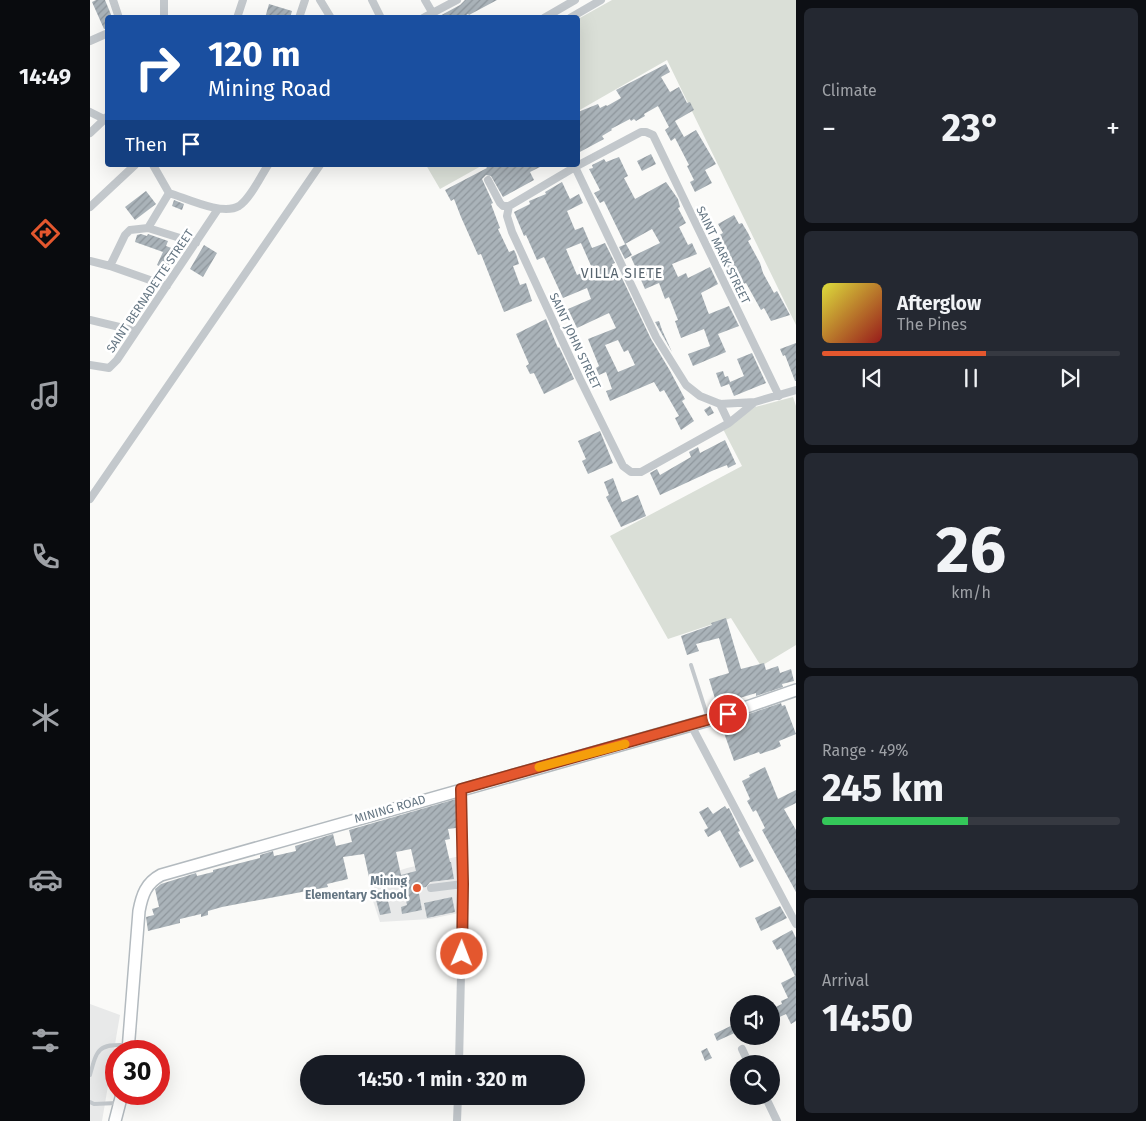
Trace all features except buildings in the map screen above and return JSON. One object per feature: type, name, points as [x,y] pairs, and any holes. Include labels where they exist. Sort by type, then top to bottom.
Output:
[{"type":"street","points":[[114,0],[118,15]]},
{"type":"street","points":[[164,0],[164,15]]},
{"type":"street","points":[[238,15],[243,0]]},
{"type":"street","points":[[299,15],[305,0]]},
{"type":"street","points":[[320,0],[329,15]]},
{"type":"street","points":[[372,0],[380,15]]},
{"type":"street","points":[[426,0],[432,12]]},
{"type":"street","points":[[428,15],[458,0]]},
{"type":"street","points":[[549,15],[575,0]]},
{"type":"street","points":[[575,15],[602,0]]},
{"type":"street","points":[[90,41],[105,34]]},
{"type":"street","points":[[90,112],[105,118]]},
{"type":"street","points":[[90,132],[105,119]]},
{"type":"street","name":"SAINT MARK STREET","points":[[580,164],[641,132],[653,135],[779,396]]},
{"type":"street","points":[[90,207],[132,167]]},
{"type":"street","points":[[154,167],[169,193],[218,209],[230,209],[239,206],[249,195],[267,167]]},
{"type":"street","points":[[90,499],[319,167]]},
{"type":"street","points":[[488,180],[500,203],[509,206],[575,167],[656,337],[686,384],[700,396],[720,404],[755,402],[796,390]]},
{"type":"street","points":[[148,228],[169,193]]},
{"type":"street","name":"SAINT JOHN STREET","points":[[509,206],[507,216],[512,232],[580,379],[623,466],[631,472],[641,472],[728,423]]},
{"type":"street","name":"SAINT BERNADETTE STREET","points":[[90,365],[106,368],[111,367],[117,360],[218,209]]},
{"type":"street","points":[[110,266],[125,235],[130,230],[148,228],[196,243]]},
{"type":"street","points":[[90,261],[167,286]]},
{"type":"street","points":[[90,320],[136,331]]},
{"type":"street","points":[[720,404],[728,423],[755,402]]},
{"type":"street","name":"MINING ROAD","points":[[129,1040],[139,911],[144,892],[154,878],[168,872],[709,720],[796,690]]},
{"type":"street","points":[[691,725],[796,924]]},
{"type":"street","points":[[459,1055],[463,884],[461,789]]},
{"type":"street","points":[[431,888],[463,884]]},
{"type":"street","points":[[742,1049],[745,1055]]},
{"type":"street","points":[[115,1121],[119,1105]]},
{"type":"street","points":[[457,1121],[458,1105]]},
{"type":"street","points":[[769,1105],[777,1121]]},
{"type":"lane","points":[[691,665],[709,720]]},
{"type":"lane","points":[[90,1074],[96,1052],[105,1047]]},
{"type":"lane","points":[[90,1102],[94,1104],[105,1102]]},
{"type":"shaded area","points":[[612,0],[796,0],[796,325],[667,60],[580,110],[580,18]]},
{"type":"shaded area","points":[[427,167],[479,167],[440,189]]},
{"type":"shaded area","points":[[793,397],[796,406],[796,645],[761,666],[731,618],[668,639],[610,536],[742,466],[723,429],[755,407]]},
{"type":"shaded area","name":"Mining Elementary School","points":[[460,856],[459,913],[430,919],[380,922],[372,898],[376,878],[407,868]]},
{"type":"shaded area","points":[[90,1004],[120,1015],[116,1040],[105,1040],[105,1103],[102,1121],[90,1121]]},
{"type":"slow traffic","points":[[539,767],[625,744]]},
{"type":"place","name":"Mining Elementary School","points":[[417,888]]},
{"type":"district","name":"VILLA SIETE","points":[[622,273]]},
{"type":"route","points":[[462,954],[461,789],[728,714]]}]
